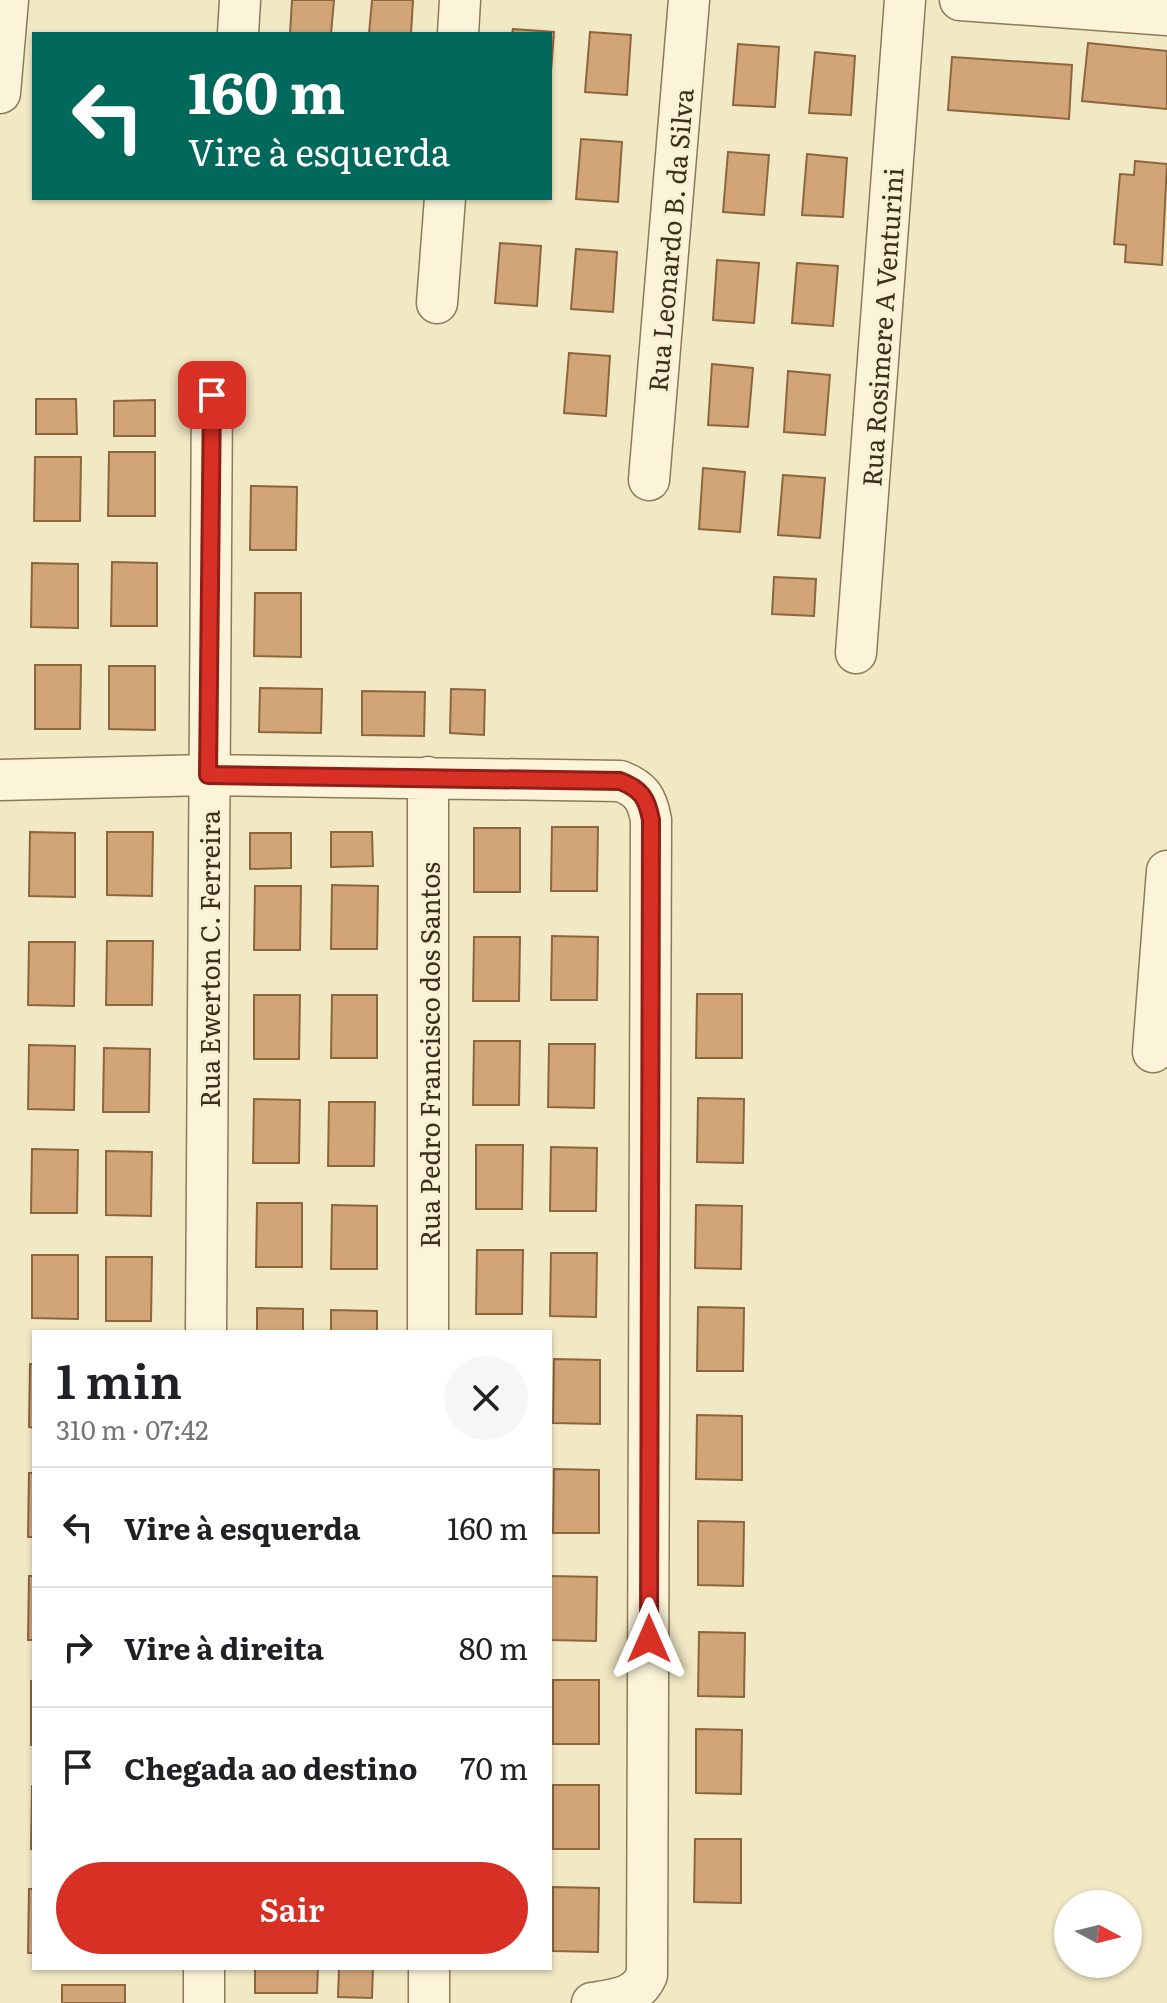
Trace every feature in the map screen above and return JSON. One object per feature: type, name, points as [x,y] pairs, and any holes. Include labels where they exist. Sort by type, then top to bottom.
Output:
[{"type":"street","points":[[0,93],[8,0]]},
{"type":"street","points":[[238,32],[240,0]]},
{"type":"street","points":[[458,32],[460,0]]},
{"type":"street","name":"Rua Leonardo B. da Silva","points":[[649,480],[689,0]]},
{"type":"street","name":"Rua Rosimere A Venturini","points":[[856,653],[905,0]]},
{"type":"street","points":[[960,0],[1167,15]]},
{"type":"street","points":[[437,303],[445,200]]},
{"type":"street","name":"Rua Ewerton C. Ferreira","points":[[206,1330],[212,395]]},
{"type":"street","points":[[0,780],[208,775],[620,781],[637,787],[647,801],[651,820],[648,1954],[647,1975],[641,1988],[621,1998],[592,2003]]},
{"type":"street","name":"Rua Pedro Francisco dos Santos","points":[[428,777],[428,1330]]},
{"type":"street","points":[[1153,1052],[1167,871]]},
{"type":"street","points":[[204,1970],[204,2003]]},
{"type":"street","points":[[429,1970],[429,2003]]},
{"type":"building","points":[[292,0],[334,0],[331,32],[290,32]]},
{"type":"building","points":[[372,0],[413,0],[411,32],[369,32]]},
{"type":"building","points":[[513,29],[554,32],[552,58],[552,32],[512,32]]},
{"type":"building","points":[[590,32],[631,35],[627,95],[585,92]]},
{"type":"building","points":[[1088,43],[1167,51],[1167,109],[1082,101]]},
{"type":"building","points":[[738,44],[779,47],[775,107],[733,105]]},
{"type":"building","points":[[815,52],[855,56],[851,115],[809,113]]},
{"type":"building","points":[[952,57],[1072,65],[1069,119],[948,110]]},
{"type":"building","points":[[581,139],[622,142],[618,202],[576,199]]},
{"type":"building","points":[[728,152],[769,155],[764,215],[723,212]]},
{"type":"building","points":[[807,154],[847,158],[843,217],[802,215]]},
{"type":"building","points":[[1135,161],[1167,164],[1162,265],[1125,262],[1126,245],[1114,244],[1120,174],[1134,175]]},
{"type":"building","points":[[500,243],[541,246],[537,306],[495,303]]},
{"type":"building","points":[[576,249],[617,252],[613,312],[571,309]]},
{"type":"building","points":[[717,260],[759,263],[754,323],[713,320]]},
{"type":"building","points":[[797,263],[838,266],[833,326],[792,323]]},
{"type":"building","points":[[569,353],[610,356],[606,416],[564,413]]},
{"type":"building","points":[[712,364],[753,368],[748,427],[708,425]]},
{"type":"building","points":[[788,371],[830,375],[825,435],[784,432]]},
{"type":"building","points":[[36,399],[76,399],[77,434],[36,434]]},
{"type":"building","points":[[155,400],[155,436],[114,436],[114,401]]},
{"type":"building","points":[[109,452],[155,452],[155,516],[108,516]]},
{"type":"building","points":[[35,457],[81,457],[80,521],[34,521]]},
{"type":"building","points":[[703,468],[745,472],[740,532],[699,529]]},
{"type":"building","points":[[783,475],[825,478],[820,538],[778,535]]},
{"type":"building","points":[[251,486],[297,487],[296,550],[250,550]]},
{"type":"building","points":[[112,562],[157,563],[157,626],[111,626]]},
{"type":"building","points":[[32,563],[78,564],[78,628],[31,627]]},
{"type":"building","points":[[774,577],[816,579],[814,616],[772,614]]},
{"type":"building","points":[[255,593],[301,593],[301,657],[254,656]]},
{"type":"building","points":[[35,665],[81,665],[80,729],[35,729]]},
{"type":"building","points":[[109,666],[155,666],[155,730],[109,729]]},
{"type":"building","points":[[260,688],[322,689],[321,733],[259,732]]},
{"type":"building","points":[[451,689],[485,690],[484,735],[450,733]]},
{"type":"building","points":[[362,691],[425,692],[424,736],[362,735]]},
{"type":"building","points":[[552,827],[598,827],[597,891],[551,891]]},
{"type":"building","points":[[474,828],[520,828],[520,892],[474,892]]},
{"type":"building","points":[[30,832],[75,833],[75,897],[29,896]]},
{"type":"building","points":[[107,832],[153,832],[152,896],[107,895]]},
{"type":"building","points":[[331,832],[372,832],[373,866],[331,867]]},
{"type":"building","points":[[250,833],[291,833],[291,868],[250,869]]},
{"type":"building","points":[[332,885],[378,886],[377,949],[331,949]]},
{"type":"building","points":[[255,886],[301,886],[300,950],[254,950]]},
{"type":"building","points":[[552,936],[598,937],[597,1000],[551,1000]]},
{"type":"building","points":[[474,937],[520,937],[519,1001],[473,1001]]},
{"type":"building","points":[[107,941],[153,941],[152,1005],[106,1005]]},
{"type":"building","points":[[29,942],[75,942],[74,1006],[28,1005]]},
{"type":"building","points":[[697,994],[742,994],[742,1058],[696,1058]]},
{"type":"building","points":[[254,995],[300,995],[299,1059],[254,1059]]},
{"type":"building","points":[[332,995],[377,995],[377,1058],[331,1058]]},
{"type":"building","points":[[474,1041],[520,1041],[519,1105],[473,1105]]},
{"type":"building","points":[[549,1044],[595,1044],[594,1108],[548,1107]]},
{"type":"building","points":[[29,1045],[75,1046],[74,1110],[28,1109]]},
{"type":"building","points":[[104,1048],[150,1049],[149,1112],[103,1112]]},
{"type":"building","points":[[698,1098],[744,1099],[743,1163],[697,1162]]},
{"type":"building","points":[[254,1099],[300,1100],[299,1163],[253,1163]]},
{"type":"building","points":[[329,1102],[375,1102],[374,1166],[328,1166]]},
{"type":"building","points":[[476,1145],[523,1145],[522,1209],[476,1209]]},
{"type":"building","points":[[551,1147],[597,1148],[596,1211],[550,1211]]},
{"type":"building","points":[[32,1149],[78,1150],[77,1213],[31,1213]]},
{"type":"building","points":[[106,1151],[152,1152],[151,1216],[106,1215]]},
{"type":"building","points":[[257,1203],[302,1203],[302,1267],[256,1267]]},
{"type":"building","points":[[332,1205],[377,1206],[377,1269],[331,1269]]},
{"type":"building","points":[[696,1205],[742,1206],[741,1269],[695,1268]]},
{"type":"building","points":[[477,1250],[523,1250],[522,1314],[476,1314]]},
{"type":"building","points":[[551,1253],[597,1253],[596,1317],[550,1316]]},
{"type":"building","points":[[32,1255],[78,1255],[78,1319],[32,1318]]},
{"type":"building","points":[[106,1257],[152,1257],[151,1321],[106,1321]]},
{"type":"building","points":[[698,1307],[744,1308],[743,1371],[697,1371]]},
{"type":"building","points":[[257,1308],[303,1309],[303,1330],[257,1330]]},
{"type":"building","points":[[331,1310],[377,1311],[377,1330],[331,1330]]},
{"type":"building","points":[[554,1359],[600,1360],[600,1424],[553,1423]]},
{"type":"building","points":[[30,1364],[32,1364],[32,1428],[29,1427]]},
{"type":"building","points":[[697,1415],[742,1416],[742,1480],[696,1479]]},
{"type":"building","points":[[554,1469],[599,1470],[599,1533],[553,1533]]},
{"type":"building","points":[[29,1473],[32,1473],[32,1537],[28,1537]]},
{"type":"building","points":[[698,1521],[744,1522],[743,1586],[698,1585]]},
{"type":"building","points":[[29,1576],[32,1576],[32,1640],[28,1640]]},
{"type":"building","points":[[552,1576],[597,1577],[596,1641],[552,1640]]},
{"type":"building","points":[[699,1632],[745,1633],[744,1697],[698,1696]]},
{"type":"building","points":[[553,1680],[599,1680],[599,1744],[553,1744]]},
{"type":"building","points":[[31,1681],[32,1681],[32,1745]]},
{"type":"building","points":[[696,1729],[742,1730],[741,1794],[696,1793]]},
{"type":"building","points":[[553,1785],[599,1785],[599,1849],[553,1849]]},
{"type":"building","points":[[695,1839],[741,1839],[741,1903],[694,1902]]},
{"type":"building","points":[[553,1887],[599,1888],[598,1952],[553,1951]]},
{"type":"building","points":[[29,1889],[32,1889],[32,1953],[28,1953]]},
{"type":"building","points":[[255,1970],[318,1970],[317,1993],[255,1993]]},
{"type":"building","points":[[339,1970],[373,1970],[372,1998],[338,1997]]},
{"type":"building","points":[[62,1985],[125,1985],[125,2003],[62,2003]]},
{"type":"route","points":[[212,395],[208,775],[620,781],[637,787],[647,801],[651,820],[649,1639]]}]
